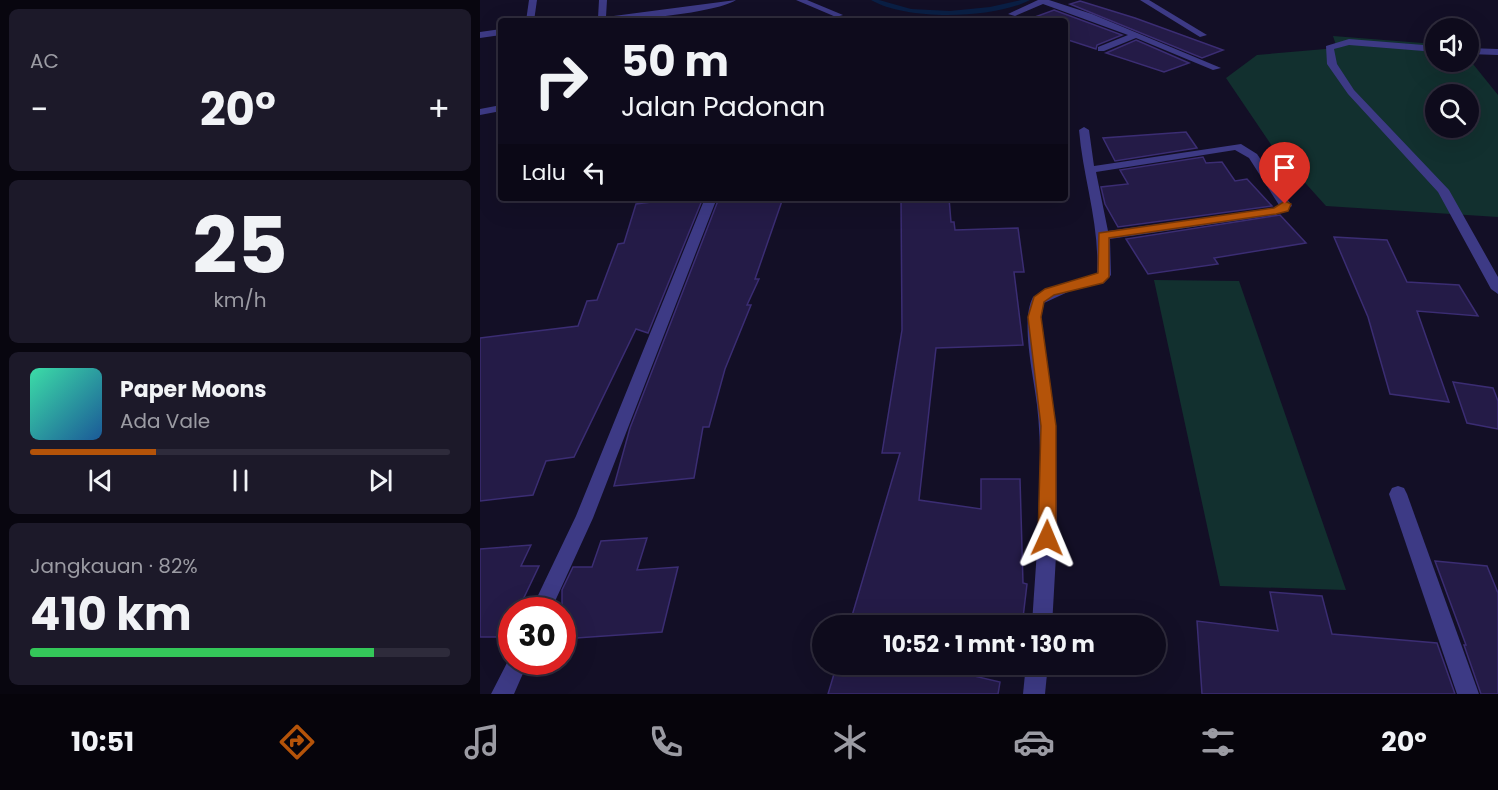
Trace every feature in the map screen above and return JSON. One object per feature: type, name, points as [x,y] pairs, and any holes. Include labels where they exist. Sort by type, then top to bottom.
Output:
[{"type":"street","points":[[530,18],[533,0]]},
{"type":"street","points":[[602,18],[603,0]]},
{"type":"street","points":[[674,0],[676,12]]},
{"type":"street","points":[[620,18],[704,8],[732,0]]},
{"type":"street","points":[[800,0],[839,15]]},
{"type":"street","points":[[1012,14],[1044,0],[1216,69]]},
{"type":"street","points":[[1144,0],[1203,35]]},
{"type":"street","points":[[480,35],[498,32]]},
{"type":"street","points":[[1101,49],[1136,35]]},
{"type":"street","points":[[1425,48],[1348,42],[1332,45],[1329,51],[1332,64],[1352,92],[1443,190],[1496,281]]},
{"type":"street","points":[[1479,51],[1498,52]]},
{"type":"street","points":[[480,112],[498,109]]},
{"type":"street","points":[[1043,615],[1047,538],[1048,426],[1034,317],[1038,300],[1050,292],[1099,280],[1104,275],[1103,236],[1089,170],[1084,130]]},
{"type":"street","points":[[1089,170],[1238,146],[1253,156],[1285,204],[1284,208],[1276,211],[1103,236]]},
{"type":"street","points":[[547,597],[584,518],[710,201]]},
{"type":"street","points":[[1398,494],[1468,694]]},
{"type":"street","points":[[502,694],[511,675]]},
{"type":"street","points":[[1034,694],[1036,675]]},
{"type":"green space","points":[[1333,36],[1425,43],[1425,72],[1479,71],[1498,95],[1498,217],[1326,206],[1272,146],[1226,78],[1257,55],[1337,48]]},
{"type":"green space","points":[[1154,280],[1239,281],[1346,590],[1220,586]]},
{"type":"building","points":[[1080,1],[1223,50],[1202,58],[1070,4]]},
{"type":"building","points":[[1054,10],[1122,35],[1097,45],[1096,49],[1068,40],[1068,18],[1032,18]]},
{"type":"building","points":[[1136,40],[1189,63],[1164,72],[1106,53]]},
{"type":"building","points":[[1186,132],[1197,148],[1115,161],[1103,138]]},
{"type":"building","points":[[1203,157],[1206,163],[1222,162],[1235,181],[1247,179],[1272,206],[1118,227],[1105,204],[1101,187],[1128,184],[1120,170]]},
{"type":"building","points":[[660,201],[702,201],[648,333],[636,329],[574,457],[546,461],[533,495],[480,501],[480,338],[578,326],[587,301],[597,300],[618,244],[624,243],[636,204]]},
{"type":"building","points":[[718,201],[782,201],[755,279],[759,279],[747,305],[751,305],[725,369],[709,427],[703,427],[694,478],[614,486],[630,428]]},
{"type":"building","points":[[901,201],[949,201],[951,222],[954,222],[955,230],[1018,228],[1024,272],[1014,272],[1023,345],[936,348],[919,500],[981,509],[981,479],[1020,479],[1023,583],[1027,584],[1023,615],[852,615],[900,453],[882,453],[902,330]]},
{"type":"building","points":[[1280,215],[1306,243],[1214,258],[1218,264],[1148,274],[1126,239]]},
{"type":"building","points":[[1334,237],[1387,240],[1407,282],[1459,285],[1478,316],[1417,311],[1449,402],[1390,394],[1368,317]]},
{"type":"building","points":[[1453,382],[1493,388],[1498,401],[1498,429],[1467,423]]},
{"type":"building","points":[[647,538],[637,570],[678,567],[662,632],[576,638],[576,597],[562,597],[562,590],[573,567],[592,567],[601,541]]},
{"type":"building","points":[[531,545],[521,566],[539,566],[524,597],[498,597],[498,637],[480,637],[480,549]]},
{"type":"building","points":[[1435,561],[1487,566],[1498,593],[1498,694],[1481,694],[1464,645],[1466,645]]},
{"type":"building","points":[[1270,592],[1322,596],[1332,634],[1437,643],[1455,694],[1202,694],[1197,621],[1278,631]]},
{"type":"building","points":[[834,675],[970,675],[1000,682],[998,694],[828,694]]},
{"type":"waterway","points":[[874,0],[911,11],[930,13],[970,12],[1027,0]]},
{"type":"route","points":[[1047,538],[1048,426],[1034,317],[1038,300],[1066,286],[1099,280],[1104,275],[1105,266],[1103,236],[1276,211],[1284,208],[1285,204]]}]
